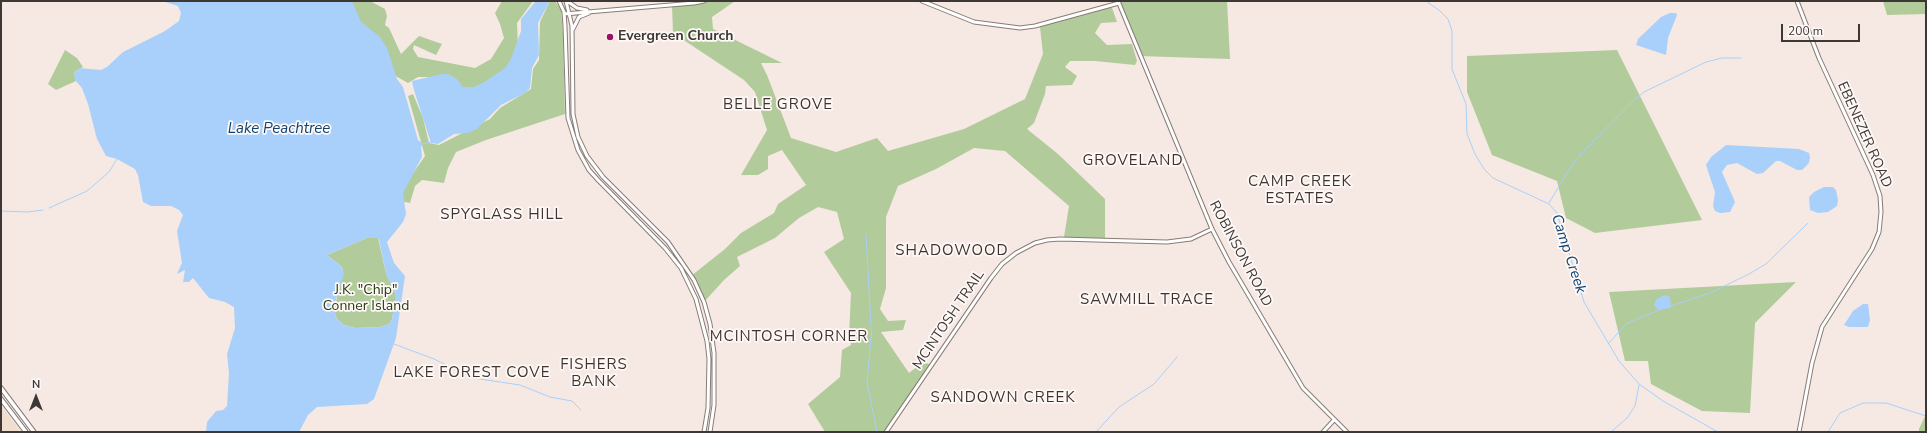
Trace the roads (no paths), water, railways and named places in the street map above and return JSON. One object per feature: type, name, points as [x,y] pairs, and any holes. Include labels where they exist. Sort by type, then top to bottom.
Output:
[{"type":"main road","points":[[1,388],[34,432]]},
{"type":"main road","points":[[1,399],[26,432]]},
{"type":"street","points":[[559,1],[564,14],[567,111],[573,138],[578,150],[589,170],[665,248],[678,264],[696,299],[707,341],[709,359],[708,408],[704,432]]},
{"type":"street","points":[[567,1],[581,10],[603,10]]},
{"type":"street","points":[[567,1],[570,13],[572,38],[573,114],[578,137],[587,156],[603,177],[668,242],[694,280],[704,302],[714,342],[715,359],[714,405],[710,432]]},
{"type":"street","points":[[564,14],[672,6],[704,1]]},
{"type":"street","points":[[922,1],[974,22],[1020,28],[1035,26],[1118,2]]},
{"type":"street","name":"EBENEZER ROAD","points":[[1797,1],[1819,58],[1873,175],[1880,196],[1881,212],[1879,232],[1872,249],[1830,312],[1822,327],[1812,363],[1799,432]]},
{"type":"street","name":"ROBINSON ROAD","points":[[1118,2],[1212,229],[1295,376],[1312,399],[1347,432]]},
{"type":"street","points":[[572,38],[574,24],[579,17],[603,10]]},
{"type":"street","name":"MCINTOSH TRAIL","points":[[886,432],[991,278],[1002,264],[1016,253],[1047,240],[1060,239],[1167,242],[1191,239],[1212,229]]},
{"type":"street","points":[[1323,432],[1334,420]]},
{"type":"water","name":"Lake Peachtree","points":[[162,1],[352,1],[361,22],[379,36],[387,48],[397,79],[403,87],[418,140],[423,145],[421,146],[422,157],[403,193],[406,214],[403,222],[387,242],[394,263],[405,276],[396,338],[374,399],[367,404],[317,407],[308,415],[299,432],[206,432],[207,422],[216,411],[223,410],[227,406],[229,373],[227,354],[235,328],[234,307],[225,302],[209,298],[193,278],[189,282],[183,282],[185,270],[177,274],[182,263],[177,231],[183,215],[179,210],[171,206],[151,206],[143,202],[138,175],[135,169],[117,159],[106,156],[97,139],[88,104],[82,88],[76,81],[74,74],[79,68],[101,70],[107,67],[123,52],[165,31],[179,21],[181,13],[178,6]],"holes":[[[367,238],[378,238],[386,273],[395,293],[392,320],[389,324],[380,327],[355,328],[344,325],[337,319],[334,311],[344,273],[341,266],[327,255]]]},
{"type":"water","points":[[536,1],[550,1],[538,23],[539,55],[532,68],[530,88],[525,93],[501,105],[477,129],[468,133],[454,134],[438,144],[431,143],[412,81],[448,74],[457,79],[463,87],[474,87],[483,83],[505,68],[511,59],[521,31],[521,19]]},
{"type":"water","points":[[1670,13],[1676,13],[1677,15],[1668,38],[1666,55],[1636,45],[1638,39],[1661,17]]},
{"type":"water","points":[[1726,145],[1799,149],[1809,153],[1809,163],[1802,170],[1797,170],[1780,161],[1776,161],[1763,173],[1757,174],[1737,163],[1727,165],[1722,172],[1735,202],[1730,212],[1720,213],[1715,211],[1713,206],[1715,192],[1706,165],[1711,157]]},
{"type":"water","points":[[1824,187],[1833,187],[1836,190],[1838,200],[1837,206],[1828,212],[1818,213],[1810,210],[1809,197],[1814,192]]},
{"type":"water","points":[[1664,295],[1670,297],[1671,308],[1658,310],[1654,305],[1656,300]]},
{"type":"water","points":[[1863,304],[1868,304],[1870,320],[1868,327],[1849,327],[1844,325],[1853,311]]},
{"type":"waterway","name":"Camp Creek","points":[[1426,1],[1448,19],[1452,31],[1452,69],[1466,104],[1467,134],[1475,154],[1484,169],[1493,178],[1549,204],[1557,213],[1584,302],[1619,361],[1639,384],[1663,401],[1718,432]]},
{"type":"waterway","points":[[1549,203],[1568,171],[1581,154],[1631,103],[1644,92],[1706,62],[1722,58],[1741,58]]},
{"type":"waterway","points":[[422,144],[431,142]]},
{"type":"waterway","points":[[49,208],[87,191],[109,172],[117,159]]},
{"type":"waterway","points":[[1,211],[28,212],[43,210]]},
{"type":"waterway","points":[[1671,306],[1710,293],[1766,264],[1808,223]]},
{"type":"waterway","points":[[866,234],[871,326]]},
{"type":"waterway","points":[[1608,344],[1626,324],[1659,310]]},
{"type":"waterway","points":[[872,328],[867,382],[877,432]]},
{"type":"waterway","points":[[394,344],[434,359],[473,378],[520,385],[550,397],[572,401],[581,410]]},
{"type":"waterway","points":[[1096,432],[1119,407],[1154,384],[1177,357]]},
{"type":"waterway","points":[[1611,432],[1627,418],[1635,406],[1639,385]]},
{"type":"waterway","points":[[1828,432],[1840,413],[1863,403],[1886,403],[1926,416]]},
{"type":"place","name":"Evergreen Church","points":[[610,37]]},
{"type":"district","name":"BELLE GROVE","points":[[778,105]]},
{"type":"district","name":"GROVELAND","points":[[1133,161]]},
{"type":"district","name":"CAMP CREEK ESTATES","points":[[1300,190]]},
{"type":"district","name":"SPYGLASS HILL","points":[[502,215]]},
{"type":"district","name":"SHADOWOOD","points":[[952,251]]},
{"type":"district","name":"SAWMILL TRACE","points":[[1147,300]]},
{"type":"district","name":"MCINTOSH CORNER","points":[[789,337]]},
{"type":"district","name":"LAKE FOREST COVE","points":[[472,373]]},
{"type":"district","name":"FISHERS BANK","points":[[594,374]]},
{"type":"district","name":"SANDOWN CREEK","points":[[1003,398]]},
{"type":"park label","name":"J.K. \"Chip\" Conner Island","points":[[366,300]]}]
